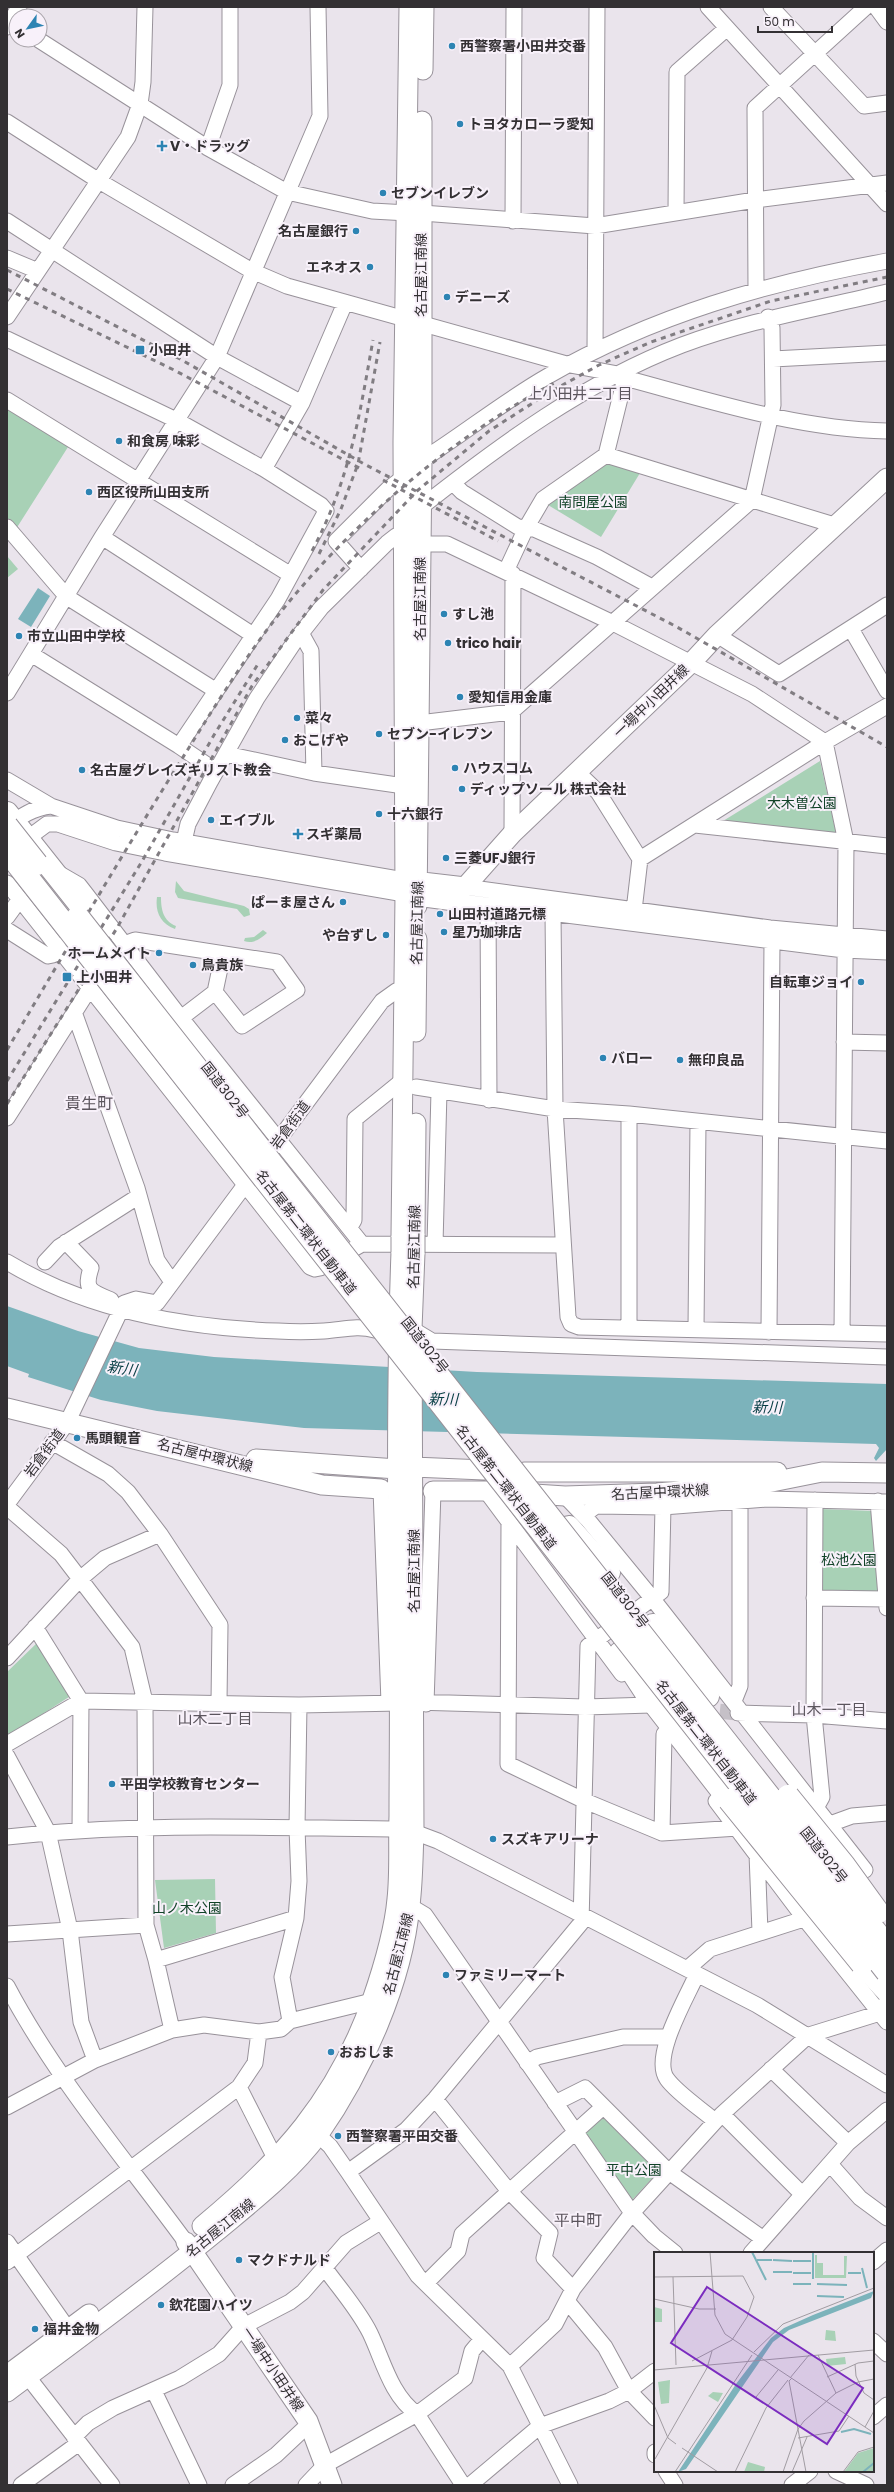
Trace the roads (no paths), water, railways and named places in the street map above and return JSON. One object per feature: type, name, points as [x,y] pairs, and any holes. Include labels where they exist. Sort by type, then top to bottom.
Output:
[{"type":"highway","name":"国道302号","points":[[9,822],[28,838],[524,1472],[557,1500],[650,1627],[887,1934]]},
{"type":"highway","name":"名古屋第二環状自動車道","points":[[9,822],[887,1946]]},
{"type":"highway","name":"名古屋第二環状自動車道","points":[[7,851],[887,1972]]},
{"type":"highway","points":[[7,864],[54,934],[178,1082],[398,1359],[410,1387],[587,1600],[622,1650],[887,1985]]},
{"type":"highway","points":[[650,1627],[716,1692],[887,1924]]},
{"type":"highway","points":[[622,1650],[646,1693],[729,1800],[798,1887],[887,1991]]},
{"type":"main road","name":"名古屋江南線","points":[[7,2375],[68,2329],[259,2196],[286,2170],[318,2135],[363,2059],[383,2014],[401,1956],[410,1906],[406,1830],[407,1703],[405,1464],[410,1387],[405,1320],[408,1244],[411,888],[404,786],[404,477],[413,320],[414,213],[409,7]]},
{"type":"main road","name":"名古屋江南線","points":[[414,213],[424,7]]},
{"type":"main road","name":"名古屋江南線","points":[[410,1084],[403,990],[411,888],[420,723],[420,508],[422,460],[413,320]]},
{"type":"main road","name":"一場中小田井線","points":[[463,895],[512,834],[692,663],[717,635],[834,525],[887,478]]},
{"type":"main road","points":[[411,888],[463,895]]},
{"type":"main road","name":"名古屋江南線","points":[[398,1359],[405,1320]]},
{"type":"main road","name":"名古屋中環状線","points":[[7,1408],[71,1416],[322,1485],[381,1489]]},
{"type":"main road","points":[[209,1455],[405,1464],[486,1477]]},
{"type":"main road","points":[[524,1472],[822,1472]]},
{"type":"main road","name":"名古屋中環状線","points":[[433,1491],[486,1477],[557,1500],[601,1500],[762,1484],[822,1472],[887,1473]]},
{"type":"main road","name":"名古屋江南線","points":[[7,2392],[28,2377],[189,2246],[276,2160],[307,2123],[331,2088],[351,2051],[372,2001],[387,1952],[397,1901],[406,1830]]},
{"type":"main road","name":"一場中小田井線","points":[[189,2246],[309,2424],[332,2485]]},
{"type":"street","points":[[7,317],[128,137],[140,104],[144,82],[145,7]]},
{"type":"street","points":[[208,148],[230,85],[230,7]]},
{"type":"street","points":[[7,693],[67,597],[102,537],[217,357],[252,271],[320,116],[318,7]]},
{"type":"street","points":[[513,221],[514,7]]},
{"type":"street","points":[[595,351],[597,7]]},
{"type":"street","points":[[708,7],[887,204]]},
{"type":"street","points":[[771,7],[864,106],[887,103]]},
{"type":"street","points":[[756,289],[755,108],[781,86],[866,7]]},
{"type":"street","points":[[876,7],[887,22]]},
{"type":"street","points":[[676,212],[677,72],[727,28]]},
{"type":"street","points":[[48,46],[208,148],[287,192],[372,211],[595,226],[755,200],[872,186],[887,182]]},
{"type":"street","points":[[7,122],[99,181],[252,271],[287,286],[570,365],[622,376],[771,417],[813,426],[854,431],[887,432]]},
{"type":"street","points":[[7,221],[217,357],[302,403]]},
{"type":"street","points":[[7,258],[38,271]]},
{"type":"street","points":[[422,460],[512,398],[595,351],[668,319],[756,289],[887,261]]},
{"type":"street","points":[[420,508],[524,430],[622,376],[681,346],[768,318],[887,292]]},
{"type":"street","points":[[264,469],[302,403],[345,303]]},
{"type":"street","points":[[420,723],[511,712],[752,500],[773,405],[772,328],[768,318]]},
{"type":"street","points":[[7,338],[176,420],[264,469],[321,505],[326,511],[278,599],[178,746]]},
{"type":"street","points":[[773,358],[887,353]]},
{"type":"street","points":[[512,834],[510,572],[526,528],[543,499],[606,455],[622,376]]},
{"type":"street","points":[[7,400],[291,575]]},
{"type":"street","points":[[606,455],[834,525]]},
{"type":"street","points":[[362,569],[336,541],[388,490],[404,477]]},
{"type":"street","points":[[453,482],[462,492],[518,527],[534,529],[597,557],[652,587]]},
{"type":"street","points":[[7,526],[67,597],[215,690]]},
{"type":"street","points":[[182,849],[188,824],[216,771],[257,698],[301,633],[321,608],[387,543],[396,536],[404,534]]},
{"type":"street","points":[[102,537],[253,636]]},
{"type":"street","points":[[420,544],[447,544],[510,572],[613,622],[752,694],[825,742],[846,842],[842,1137],[842,1333]]},
{"type":"street","points":[[717,635],[779,674],[887,605]]},
{"type":"street","points":[[851,629],[887,691]]},
{"type":"street","points":[[301,633],[311,651],[314,773]]},
{"type":"street","points":[[31,654],[216,771]]},
{"type":"street","points":[[640,859],[825,742],[887,706]]},
{"type":"street","points":[[226,754],[314,773],[404,786]]},
{"type":"street","points":[[577,772],[598,792],[640,859],[634,916]]},
{"type":"street","points":[[7,780],[51,806],[182,849]]},
{"type":"street","points":[[9,822],[33,810],[51,806]]},
{"type":"street","points":[[7,854],[47,824],[58,824],[116,843],[182,849],[411,888]]},
{"type":"street","points":[[695,825],[887,846]]},
{"type":"street","points":[[54,872],[78,885],[180,1018],[350,1227],[362,1244]]},
{"type":"street","points":[[7,883],[20,899],[54,934],[90,988],[310,1267],[315,1269],[320,1268],[362,1244],[563,1245]]},
{"type":"street","points":[[463,895],[488,905],[552,913],[634,916],[772,941],[844,943],[887,938]]},
{"type":"street","points":[[463,895],[844,943],[887,952]]},
{"type":"street","points":[[7,917],[20,899]]},
{"type":"street","points":[[488,905],[489,1100]]},
{"type":"street","points":[[552,913],[555,1109],[568,1317],[571,1324],[579,1327],[887,1334]]},
{"type":"street","points":[[7,930],[48,956],[53,955],[54,934]]},
{"type":"street","points":[[124,944],[135,940],[277,962],[297,990],[242,1026],[215,992]]},
{"type":"street","points":[[769,1332],[772,941]]},
{"type":"street","points":[[180,1018],[215,992],[224,954]]},
{"type":"street","points":[[7,1118],[90,988]]},
{"type":"street","name":"岩倉街道","points":[[7,1504],[71,1416],[119,1312],[136,1299],[157,1303],[382,1001],[396,991],[403,990]]},
{"type":"street","points":[[74,1012],[139,1196],[157,1260],[172,1282]]},
{"type":"street","points":[[844,1042],[887,1043]]},
{"type":"street","points":[[350,1227],[354,1220],[355,1119],[410,1084],[489,1100],[555,1109],[629,1114],[771,1130],[883,1140]]},
{"type":"street","points":[[436,1244],[439,1091]]},
{"type":"street","points":[[629,1114],[629,1328]]},
{"type":"street","points":[[696,1329],[698,1122]]},
{"type":"street","points":[[45,1262],[58,1247],[139,1196]]},
{"type":"street","points":[[66,1242],[91,1268],[86,1283],[88,1286],[119,1312]]},
{"type":"street","points":[[7,1262],[26,1273],[119,1312],[260,1331],[325,1331],[361,1327],[375,1330]]},
{"type":"street","points":[[405,1320],[432,1341],[887,1357]]},
{"type":"street","points":[[52,1442],[108,1474],[128,1492],[160,1534],[220,1624],[219,1702]]},
{"type":"street","points":[[486,1477],[509,1522],[647,1705],[664,1734],[738,1828],[804,1918],[884,2017]]},
{"type":"street","points":[[381,1489],[407,1703]]},
{"type":"street","points":[[407,1703],[433,1491]]},
{"type":"street","points":[[584,1516],[601,1500],[663,1508],[767,1499],[882,1502],[887,1604],[814,1598]]},
{"type":"street","points":[[557,1500],[584,1516],[652,1598],[716,1692],[739,1709],[865,1870]]},
{"type":"street","points":[[815,1500],[814,1715],[822,1797],[816,1806]]},
{"type":"street","points":[[739,1709],[740,1502]]},
{"type":"street","points":[[7,1507],[61,1554],[132,1647],[145,1702],[146,1925],[156,1960],[172,2030]]},
{"type":"street","points":[[348,2172],[406,2130],[435,2099],[500,2023],[581,1923],[588,1646],[661,1592],[663,1508]]},
{"type":"street","points":[[509,1522],[508,1764],[585,1801],[662,1833],[738,1828]]},
{"type":"street","points":[[7,1658],[80,1580],[105,1558],[160,1534]]},
{"type":"street","points":[[35,1627],[81,1700],[80,1831]]},
{"type":"street","points":[[716,1692],[732,1686],[740,1680]]},
{"type":"street","points":[[7,1744],[81,1700],[299,1705],[407,1703],[508,1704],[586,1707],[647,1705]]},
{"type":"street","points":[[290,2021],[282,1977],[296,1918],[299,1881],[297,1828],[299,1705]]},
{"type":"street","points":[[739,1709],[887,1721]]},
{"type":"street","points":[[662,1833],[664,1734]]},
{"type":"street","points":[[7,1756],[48,1832],[70,1930],[81,2022],[95,2060]]},
{"type":"street","points":[[830,1824],[852,1816],[887,1813]]},
{"type":"street","points":[[7,1838],[48,1832],[146,1828],[406,1830],[438,1841],[692,1972],[808,2035],[887,2085]]},
{"type":"street","points":[[757,1854],[760,1932]]},
{"type":"street","points":[[766,1866],[806,1883]]},
{"type":"street","points":[[802,2194],[718,2118],[667,2079],[661,2069],[668,2037],[692,1972],[710,1949],[804,1918],[829,1912],[887,1904]]},
{"type":"street","points":[[410,1906],[425,1915],[574,2131],[632,2212],[654,2236],[674,2252]]},
{"type":"street","points":[[156,1960],[296,1918]]},
{"type":"street","points":[[7,1934],[146,1925]]},
{"type":"street","points":[[7,1986],[27,2024],[189,2246]]},
{"type":"street","points":[[884,2017],[887,1997]]},
{"type":"street","points":[[7,2107],[95,2060],[172,2030],[204,2025],[259,2032],[281,2029],[290,2021],[372,2001]]},
{"type":"street","points":[[510,2366],[555,2324],[570,2295],[632,2212],[718,2118],[808,2035],[884,2017]]},
{"type":"street","points":[[12,2258],[239,2087],[255,2063],[259,2032]]},
{"type":"street","points":[[527,2063],[537,2057],[623,2037],[668,2037]]},
{"type":"street","points":[[771,2069],[848,2143]]},
{"type":"street","points":[[239,2087],[276,2160]]},
{"type":"street","points":[[555,2103],[585,2088],[669,2172],[762,2238]]},
{"type":"street","points":[[435,2099],[508,2190],[550,2233],[544,2258],[605,2347],[629,2391],[654,2417]]},
{"type":"street","points":[[426,2283],[458,2251],[462,2234],[508,2190],[603,2107]]},
{"type":"street","points":[[752,2252],[762,2238],[848,2143],[887,2110]]},
{"type":"street","points":[[318,2135],[330,2146],[418,2276],[510,2366],[570,2485]]},
{"type":"street","points":[[830,2164],[860,2198],[887,2218]]},
{"type":"street","points":[[22,2485],[77,2440],[88,2423],[113,2408],[154,2391],[220,2354],[244,2326],[295,2299],[303,2292],[346,2243],[380,2222]]},
{"type":"street","points":[[7,2242],[12,2258],[68,2329]]},
{"type":"street","points":[[324,2267],[369,2332],[388,2377],[411,2410],[417,2414],[462,2485]]},
{"type":"street","points":[[306,2485],[325,2465],[417,2414],[465,2378],[472,2351],[482,2339]]},
{"type":"street","points":[[874,2342],[887,2354]]},
{"type":"street","points":[[470,2485],[540,2426],[592,2409],[629,2391],[654,2372]]},
{"type":"street","points":[[28,2377],[112,2485]]},
{"type":"street","points":[[154,2391],[199,2485]]},
{"type":"street","points":[[233,2485],[276,2455],[309,2424]]},
{"type":"street","points":[[667,2472],[675,2485]]},
{"type":"street","points":[[838,2472],[866,2485]]},
{"type":"water","points":[[38,588],[50,596],[31,627],[18,619]]},
{"type":"water","name":"新川","points":[[7,1306],[78,1331],[139,1348],[214,1357],[477,1372],[887,1384],[887,1449],[876,1461],[874,1458],[879,1448],[876,1444],[304,1428],[157,1411],[101,1400],[28,1377],[29,1374],[7,1366]]},
{"type":"tunnel","points":[[697,1709],[738,1713]]},
{"type":"railway","points":[[7,270],[180,359],[366,465],[677,627],[887,747]]},
{"type":"railway","points":[[7,1104],[117,928],[252,686],[323,590],[417,491],[489,431],[550,392],[599,365],[651,342],[771,301],[887,277]]},
{"type":"railway","points":[[7,289],[174,370],[363,470]]},
{"type":"railway","points":[[312,551],[336,499],[352,448],[373,340]]},
{"type":"railway","points":[[319,554],[341,509],[358,464],[380,342]]},
{"type":"railway","points":[[7,1050],[173,773],[235,675],[276,618],[336,550],[369,517],[405,485],[442,455],[480,428],[519,403],[558,381]]},
{"type":"railway","points":[[383,480],[498,541]]},
{"type":"railway","points":[[7,1081],[141,863],[214,735],[258,664]]},
{"type":"place","name":"西警察署小田井交番","points":[[452,46]]},
{"type":"place","name":"トヨタカローラ愛知","points":[[460,124]]},
{"type":"place","name":"V・ドラッグ","points":[[162,146]]},
{"type":"place","name":"セブンイレブン","points":[[383,193]]},
{"type":"place","name":"名古屋銀行","points":[[356,231]]},
{"type":"place","name":"エネオス","points":[[370,267]]},
{"type":"place","name":"デニーズ","points":[[447,297]]},
{"type":"place","name":"小田井","points":[[140,350]]},
{"type":"place","name":"和食房 味彩","points":[[119,441]]},
{"type":"place","name":"西区役所山田支所","points":[[89,492]]},
{"type":"place","name":"すし池","points":[[444,614]]},
{"type":"place","name":"市立山田中学校","points":[[19,636]]},
{"type":"place","name":"trico hair","points":[[448,643]]},
{"type":"place","name":"愛知信用金庫","points":[[460,697]]},
{"type":"place","name":"菜々","points":[[297,718]]},
{"type":"place","name":"セブン-イレブン","points":[[379,734]]},
{"type":"place","name":"おこげや","points":[[285,740]]},
{"type":"place","name":"ハウスコム","points":[[455,768]]},
{"type":"place","name":"名古屋グレイズキリスト教会","points":[[82,770]]},
{"type":"place","name":"ディップソール 株式会社","points":[[462,789]]},
{"type":"place","name":"十六銀行","points":[[379,814]]},
{"type":"place","name":"エイブル","points":[[211,820]]},
{"type":"place","name":"スギ薬局","points":[[298,834]]},
{"type":"place","name":"三菱UFJ銀行","points":[[446,858]]},
{"type":"place","name":"ぱーま屋さん","points":[[343,902]]},
{"type":"place","name":"山田村道路元標","points":[[440,914]]},
{"type":"place","name":"星乃珈琲店","points":[[444,932]]},
{"type":"place","name":"や台ずし","points":[[386,935]]},
{"type":"place","name":"ホームメイト","points":[[159,953]]},
{"type":"place","name":"鳥貴族","points":[[193,965]]},
{"type":"place","name":"上小田井","points":[[67,977]]},
{"type":"place","name":"自転車ジョイ","points":[[861,982]]},
{"type":"place","name":"バロー","points":[[603,1058]]},
{"type":"place","name":"無印良品","points":[[680,1060]]},
{"type":"place","name":"馬頭観音","points":[[77,1438]]},
{"type":"place","name":"平田学校教育センター","points":[[112,1784]]},
{"type":"place","name":"スズキアリーナ","points":[[493,1839]]},
{"type":"place","name":"ファミリーマート","points":[[446,1975]]},
{"type":"place","name":"おおしま","points":[[331,2052]]},
{"type":"place","name":"西警察署平田交番","points":[[338,2136]]},
{"type":"place","name":"マクドナルド","points":[[239,2260]]},
{"type":"place","name":"欽花園ハイツ","points":[[161,2305]]},
{"type":"place","name":"福井金物","points":[[35,2329]]},
{"type":"district","name":"上小田井二丁目","points":[[580,393]]},
{"type":"district","name":"貴生町","points":[[89,1103]]},
{"type":"district","name":"山木一丁目","points":[[829,1709]]},
{"type":"district","name":"山木二丁目","points":[[215,1718]]},
{"type":"district","name":"平中町","points":[[578,2220]]},
{"type":"park label","name":"南問屋公園","points":[[593,502]]},
{"type":"park label","name":"大木曽公園","points":[[802,803]]},
{"type":"park label","name":"松池公園","points":[[849,1560]]},
{"type":"park label","name":"山ノ木公園","points":[[187,1908]]},
{"type":"park label","name":"平中公園","points":[[634,2170]]}]
